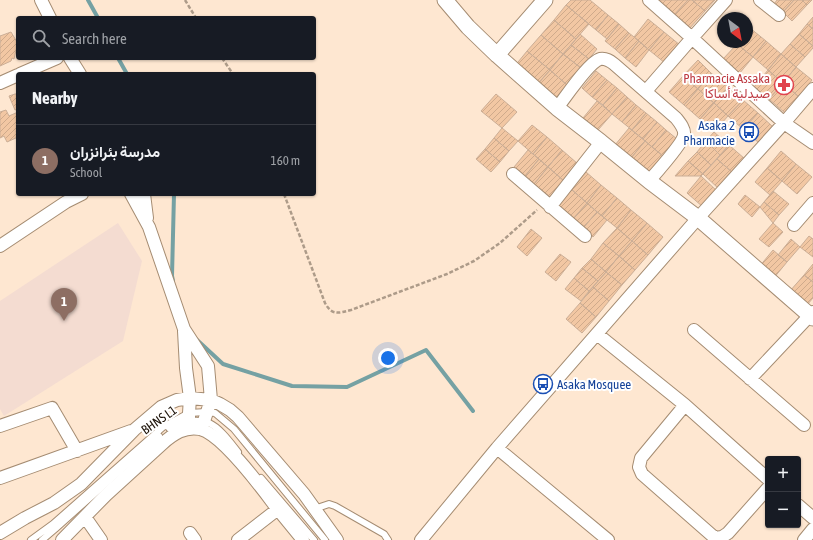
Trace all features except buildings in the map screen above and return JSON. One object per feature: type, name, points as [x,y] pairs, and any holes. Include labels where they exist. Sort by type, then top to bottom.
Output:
[{"type":"street","points":[[41,0],[49,16]]},
{"type":"street","points":[[445,0],[468,27],[497,55],[557,108],[698,218],[812,315],[750,379]]},
{"type":"street","points":[[497,55],[545,0]]},
{"type":"street","points":[[649,0],[784,123],[813,143]]},
{"type":"street","points":[[646,91],[726,0]]},
{"type":"street","points":[[760,0],[779,15]]},
{"type":"street","points":[[557,108],[590,66],[595,62],[602,59],[608,60],[614,64],[676,118],[684,129],[684,136],[681,143],[649,181]]},
{"type":"street","points":[[24,72],[52,60]]},
{"type":"street","points":[[71,60],[79,72]]},
{"type":"street","points":[[0,83],[16,75]]},
{"type":"street","points":[[421,540],[497,448],[813,89]]},
{"type":"street","points":[[548,205],[601,142]]},
{"type":"street","points":[[513,174],[585,236]]},
{"type":"street","points":[[0,246],[74,196]]},
{"type":"street","points":[[66,202],[78,196]]},
{"type":"street","points":[[62,540],[106,495],[169,437],[196,421],[210,400],[208,366],[184,329],[149,227],[133,196]]},
{"type":"street","points":[[144,196],[149,227]]},
{"type":"street","points":[[794,225],[813,203]]},
{"type":"street","points":[[184,329],[186,368],[190,398],[196,421],[228,449],[254,478],[303,540]]},
{"type":"street","points":[[694,330],[804,425]]},
{"type":"street","points":[[597,334],[685,406],[765,476]]},
{"type":"street","points":[[0,533],[54,503],[81,484],[134,430],[161,407],[177,400],[190,398],[210,400],[230,410],[238,417],[304,494],[337,540]]},
{"type":"street","points":[[685,406],[641,458],[639,467],[642,474],[715,538],[722,538],[728,533],[765,491]]},
{"type":"street","points":[[0,426],[52,408],[76,451]]},
{"type":"street","points":[[0,478],[134,430]]},
{"type":"street","points":[[497,448],[608,540]]},
{"type":"street","points":[[801,508],[813,518]]},
{"type":"street","points":[[238,540],[278,509]]},
{"type":"street","points":[[86,517],[101,540]]},
{"type":"street","points":[[804,540],[813,529]]},
{"type":"lane","points":[[196,421],[215,413],[234,430],[324,540]]},
{"type":"lane","name":"BHNS L1","points":[[31,540],[53,524],[163,427],[196,421]]},
{"type":"lane","name":"BHNS L1","points":[[42,540],[55,530],[164,431],[176,424],[196,421]]},
{"type":"lane","points":[[196,421],[210,424],[224,435],[314,540]]},
{"type":"lane","points":[[314,509],[329,504],[335,506],[384,534],[388,540]]},
{"type":"path","points":[[185,0],[195,16]]},
{"type":"path","points":[[223,60],[232,72]]},
{"type":"path","points":[[285,196],[325,303],[330,311],[335,313],[351,310],[440,277],[474,261],[500,243],[548,205]]},
{"type":"shaded area","points":[[118,223],[142,261],[123,341],[4,416],[0,409],[0,301]]},
{"type":"waterway","points":[[88,0],[97,16]]},
{"type":"waterway","points":[[119,60],[126,72]]},
{"type":"waterway","points":[[173,281],[174,196]]},
{"type":"waterway","points":[[196,339],[223,364],[292,386],[347,387],[426,350],[473,411]]},
{"type":"place","name":"Pharmacie Assaka صيدلية أساكا","points":[[784,85]]},
{"type":"place","name":"Asaka 2 Pharmacie","points":[[749,132]]},
{"type":"place","name":"مدرسة بئرانزران","points":[[64,321]]},
{"type":"place","name":"Asaka Mosquee","points":[[543,384]]}]
